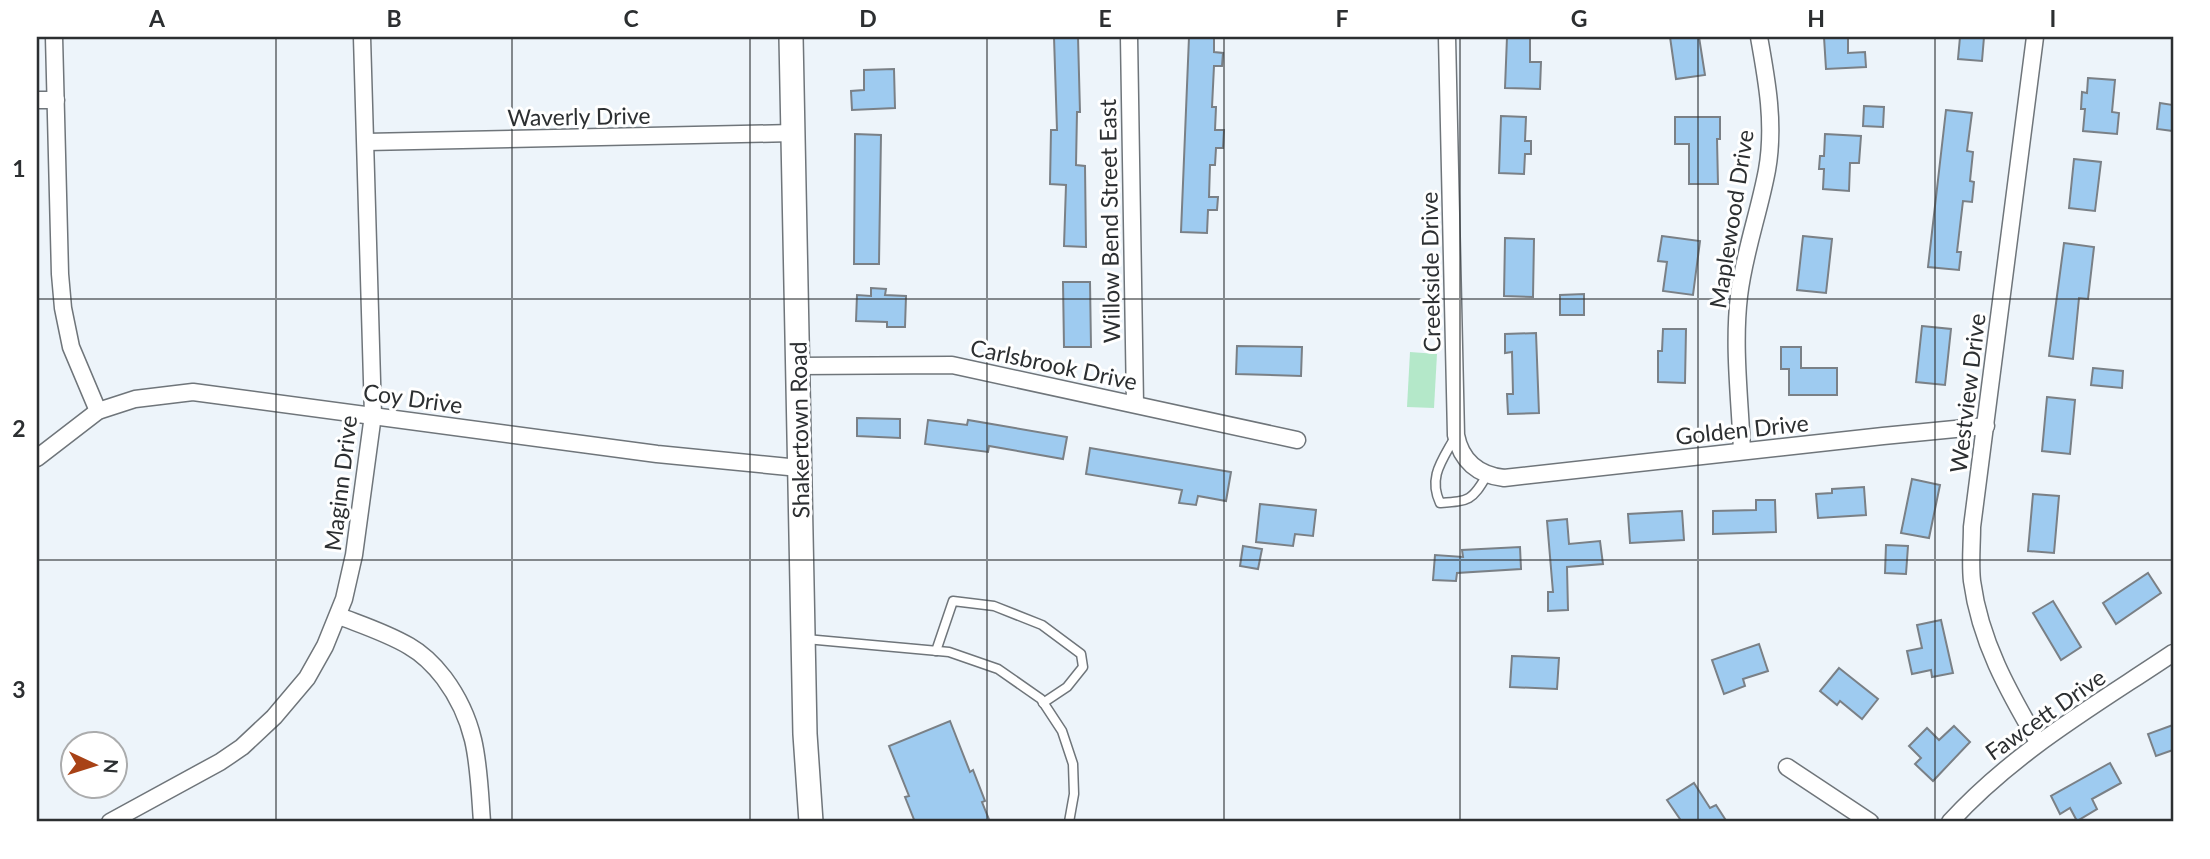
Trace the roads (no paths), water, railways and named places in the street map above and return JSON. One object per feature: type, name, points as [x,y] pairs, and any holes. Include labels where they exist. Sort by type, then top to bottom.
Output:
[{"type":"street","points":[[54,37],[63,308],[71,347],[98,411]]},
{"type":"street","name":"Maginn Drive","points":[[118,820],[220,762],[258,732],[307,678],[339,616],[354,555],[373,415],[362,37]]},
{"type":"street","name":"Shakertown Road","points":[[791,37],[805,734],[811,822]]},
{"type":"street","name":"Willow Bend Street East","points":[[1129,37],[1135,404]]},
{"type":"street","name":"Creekside Drive","points":[[1447,37],[1456,435],[1466,460],[1487,475]]},
{"type":"street","name":"Maplewood Drive","points":[[1742,452],[1737,340],[1739,297],[1745,255],[1767,170],[1770,144],[1768,86],[1759,37]]},
{"type":"street","name":"Westview Drive","points":[[2035,37],[1972,527],[1971,568],[1979,618],[1990,651],[2008,691],[2038,742]]},
{"type":"street","points":[[37,100],[56,100]]},
{"type":"street","name":"Waverly Drive","points":[[366,142],[793,133]]},
{"type":"street","name":"Carlsbrook Drive","points":[[797,366],[951,365],[1297,440]]},
{"type":"street","name":"Coy Drive","points":[[37,458],[98,411],[135,399],[193,392],[657,454],[799,468]]},
{"type":"street","name":"Golden Drive","points":[[1487,475],[1504,478],[1986,426]]},
{"type":"street","points":[[339,616],[411,647],[436,668],[457,695],[470,722],[477,751],[482,822]]},
{"type":"street","name":"Fawcett Drive","points":[[1950,822],[1976,794],[2038,742],[2173,653]]},
{"type":"street","points":[[1787,767],[1870,822]]},
{"type":"lane","points":[[1456,435],[1437,471],[1433,489],[1440,503],[1465,501],[1475,495],[1487,475]]},
{"type":"lane","points":[[936,651],[953,601],[994,606],[1042,625],[1081,654],[1083,667],[1067,687],[1044,703]]},
{"type":"lane","points":[[803,639],[949,652],[998,669],[1044,703],[1062,731],[1073,764],[1074,794],[1069,822]]}]
